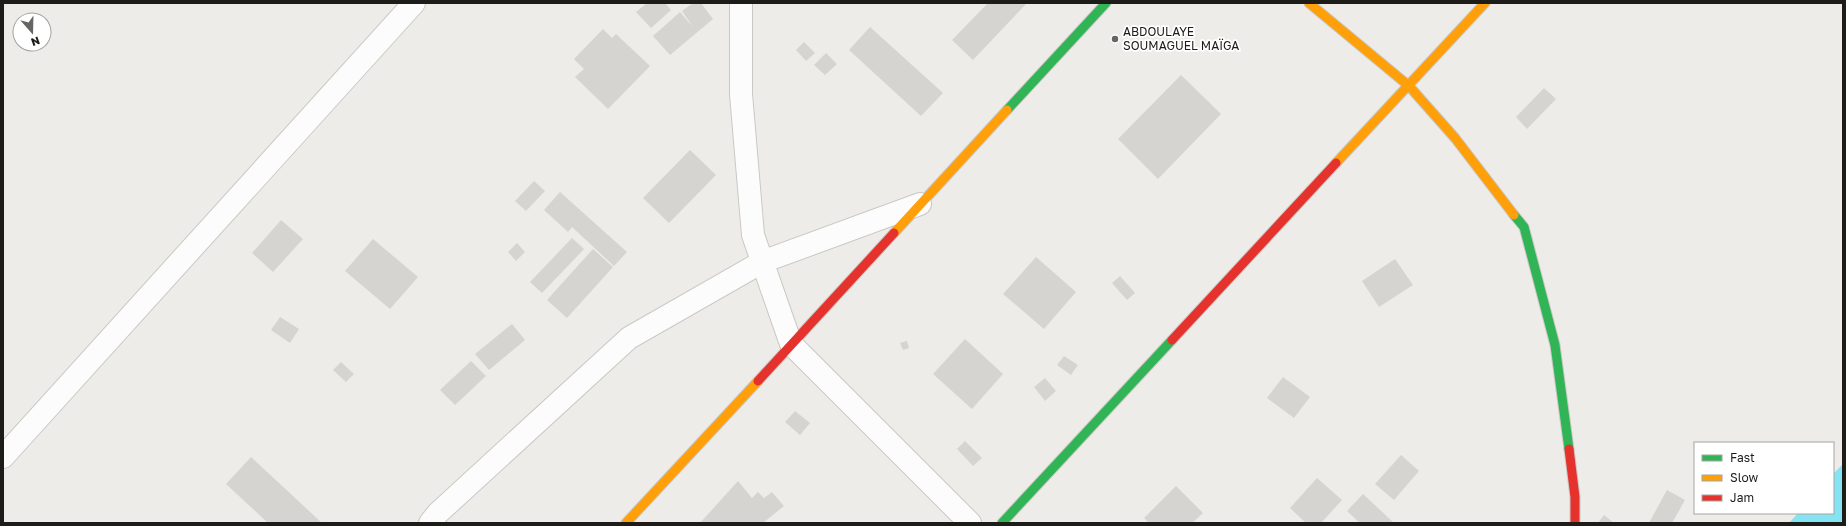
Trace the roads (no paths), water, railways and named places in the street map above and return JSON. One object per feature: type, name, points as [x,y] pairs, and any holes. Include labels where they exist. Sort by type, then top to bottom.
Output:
[{"type":"street","points":[[3,457],[414,3]]},
{"type":"street","points":[[741,3],[742,101],[753,235],[791,344],[970,523]]},
{"type":"street","points":[[626,523],[1106,3]]},
{"type":"street","points":[[1309,3],[1409,86],[1455,138],[1524,227],[1556,345],[1575,497],[1575,523]]},
{"type":"street","points":[[1002,523],[1485,3]]},
{"type":"street","points":[[439,520],[629,338],[762,262],[920,204]]},
{"type":"water","points":[[1843,464],[1843,523],[1789,523],[1797,514],[1834,514],[1834,473]]},
{"type":"place","name":"ABDOULAYE SOUMAGUEL MAÏGA","points":[[1115,39]]}]
